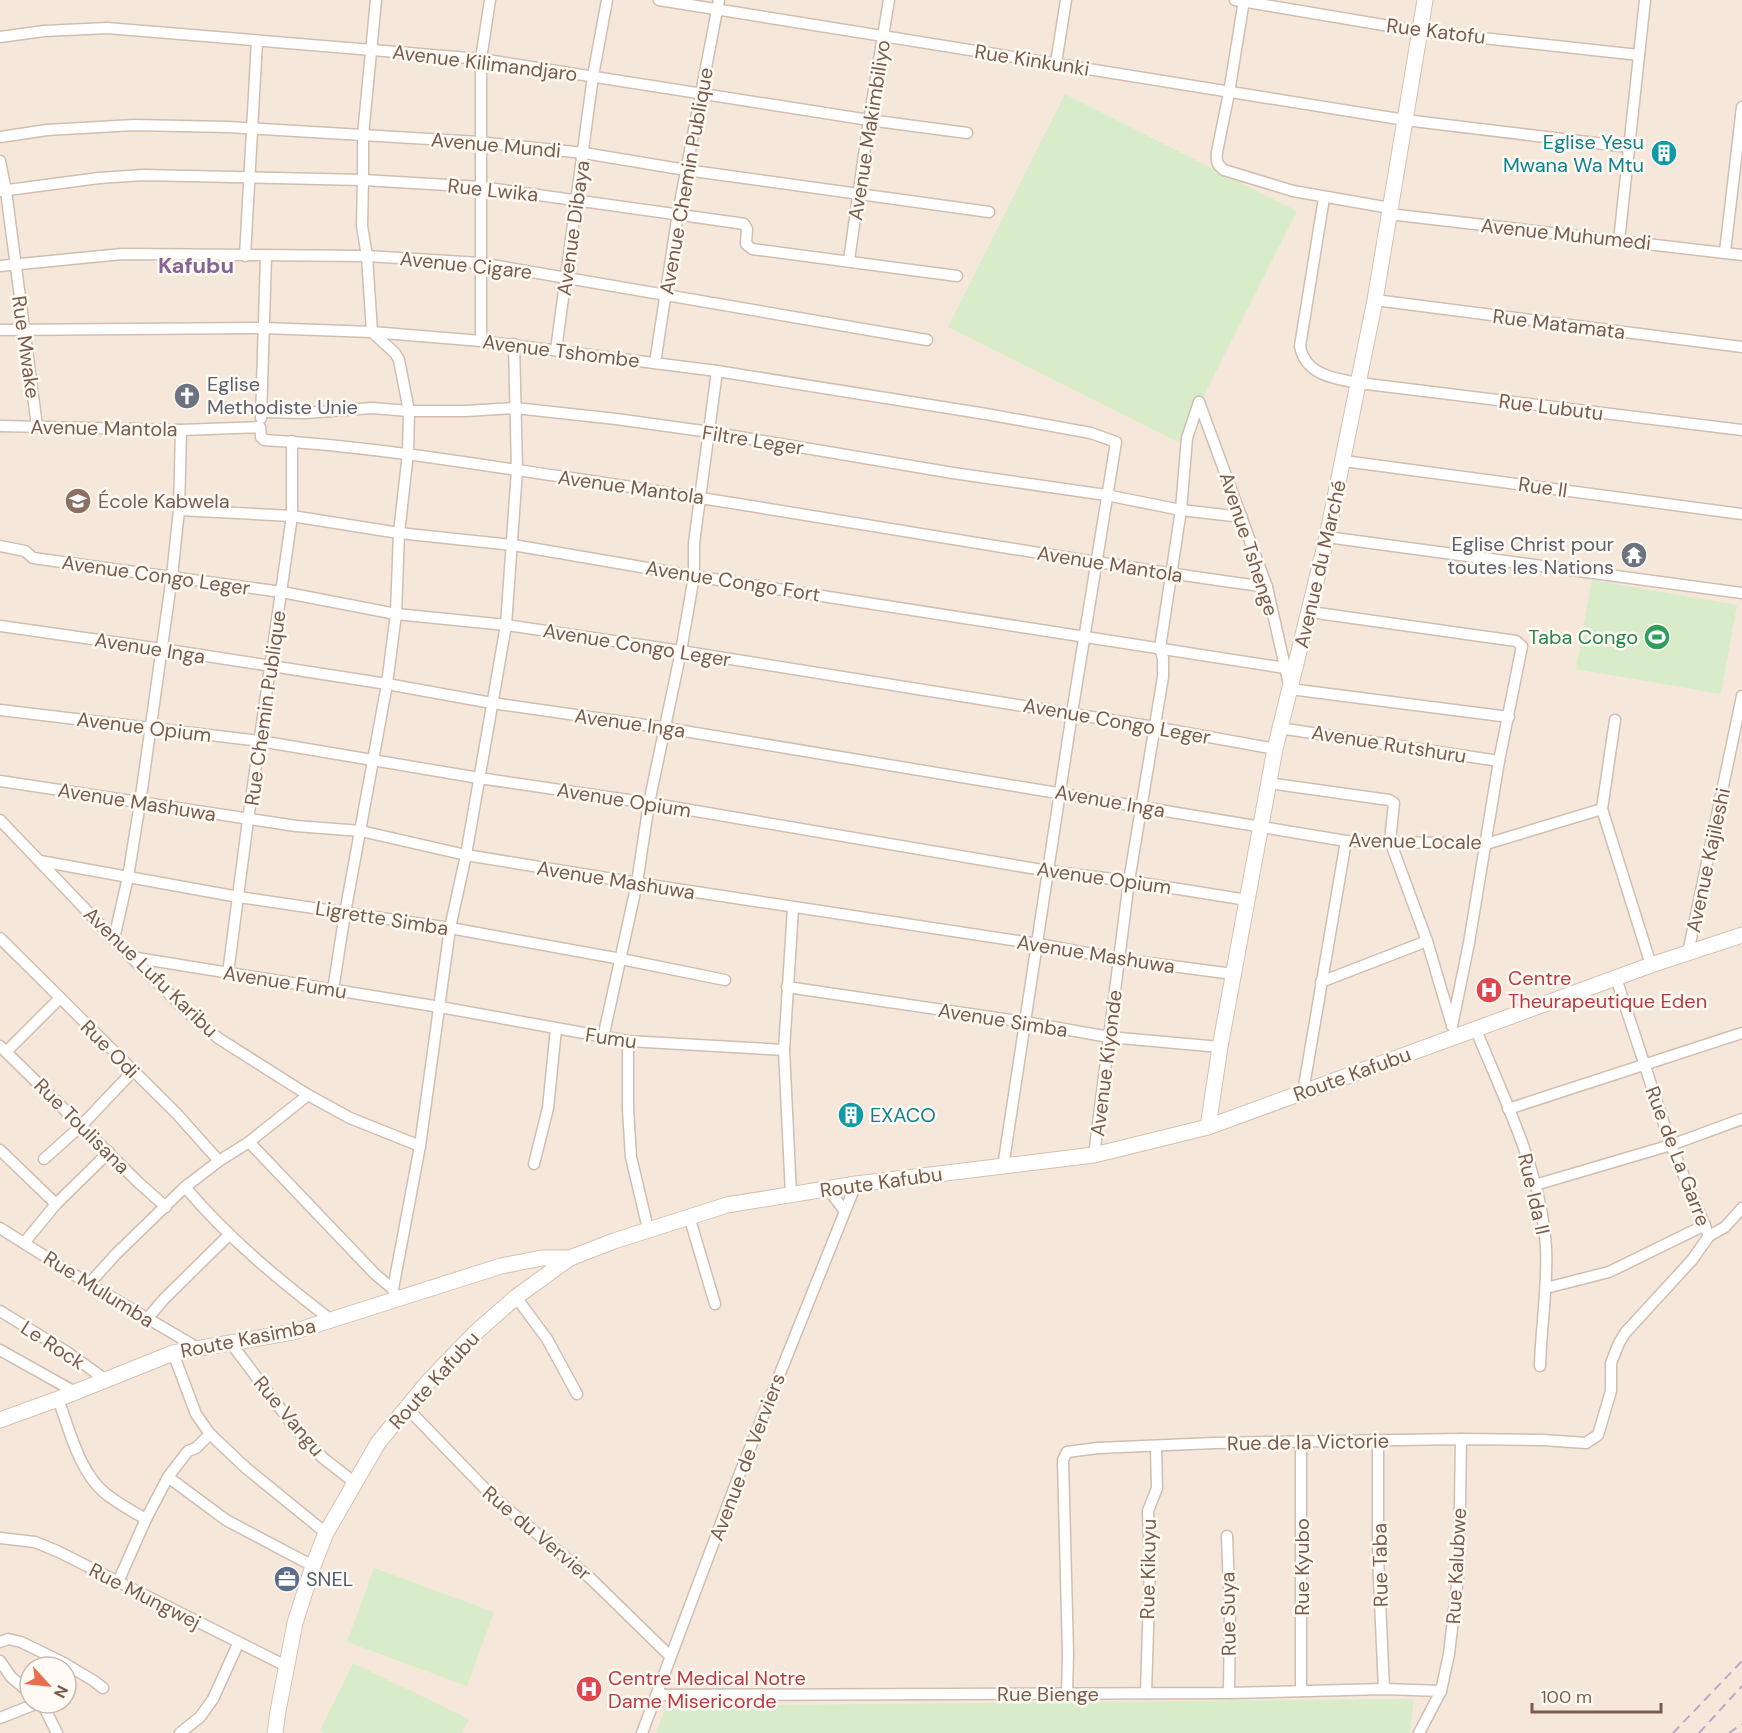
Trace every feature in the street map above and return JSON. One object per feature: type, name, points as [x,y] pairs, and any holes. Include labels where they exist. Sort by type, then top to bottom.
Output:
[{"type":"main road","name":"Avenue du Marché","points":[[1208,1126],[1268,783],[1344,461],[1376,300],[1425,0]]},
{"type":"main road","name":"Route Kafubu","points":[[275,1733],[295,1623],[313,1566],[326,1533],[378,1443],[406,1407],[452,1356],[516,1297],[570,1258],[614,1240],[727,1205],[856,1184],[1094,1155],[1208,1126],[1303,1092],[1453,1031],[1476,1030],[1651,965],[1742,935]]},
{"type":"main road","name":"Route Kasimba","points":[[0,1420],[173,1353],[292,1332],[331,1320],[394,1294],[501,1266],[542,1258],[570,1258]]},
{"type":"street","points":[[333,990],[387,684],[396,614],[399,533],[408,453],[409,411],[399,360],[372,332],[367,256],[362,226],[363,135],[376,0]]},
{"type":"street","points":[[481,341],[479,142],[481,59],[490,0]]},
{"type":"street","name":"Avenue Dibaya","points":[[555,350],[567,277],[575,199],[584,153],[593,76],[607,0]]},
{"type":"street","name":"Rue Kinkunki","points":[[659,0],[718,4],[819,27],[1405,120],[1629,147]]},
{"type":"street","name":"Avenue Makimbiliyo","points":[[849,260],[889,0]]},
{"type":"street","points":[[1056,63],[1066,0]]},
{"type":"street","points":[[1229,93],[1241,0]]},
{"type":"street","name":"Rue Katofu","points":[[1241,0],[1419,31],[1639,55]]},
{"type":"street","points":[[1619,241],[1645,0]]},
{"type":"street","name":"Avenue Chemin Publique","points":[[654,363],[678,213],[718,4]]},
{"type":"street","name":"Avenue Kilimandjaro","points":[[0,38],[44,31],[107,28],[481,59],[869,120],[967,133]]},
{"type":"street","points":[[245,256],[257,41]]},
{"type":"street","name":"Avenue Muhumedi","points":[[1229,93],[1216,160],[1224,170],[1293,191],[1390,212],[1742,255]]},
{"type":"street","points":[[1725,252],[1742,107]]},
{"type":"street","name":"Avenue Mundi","points":[[0,137],[47,130],[134,125],[479,142],[584,153],[686,170],[989,212]]},
{"type":"street","name":"Rue Mwake","points":[[0,160],[25,328],[36,426]]},
{"type":"street","name":"Rue Lwika","points":[[3,191],[99,178],[143,175],[363,180],[481,187],[744,224],[747,229],[746,244],[752,249],[957,276]]},
{"type":"street","name":"Rue Lubutu","points":[[1324,198],[1300,346],[1305,361],[1318,373],[1359,383],[1742,430]]},
{"type":"street","name":"Avenue Cigare","points":[[0,266],[122,254],[367,256],[480,263],[927,340]]},
{"type":"street","points":[[261,427],[266,256]]},
{"type":"street","name":"Rue Matamata","points":[[1376,300],[1742,347]]},
{"type":"street","name":"Avenue Tshombe","points":[[0,330],[25,328],[263,328],[372,332],[514,344],[717,370],[1091,433],[1116,442],[1106,495]]},
{"type":"street","points":[[394,1294],[420,1146],[450,928],[466,855],[507,625],[517,470],[514,344]]},
{"type":"street","points":[[603,1038],[637,883],[649,803],[666,728],[694,576],[694,543],[717,370]]},
{"type":"street","name":"Avenue Kiyonde","points":[[1094,1155],[1130,881],[1164,677],[1160,648],[1181,510],[1187,438],[1199,402]]},
{"type":"street","name":"Avenue Tshenge","points":[[1199,402],[1267,587],[1290,689]]},
{"type":"street","name":"Filtre Leger","points":[[261,412],[306,413],[372,408],[409,411],[515,408],[710,432],[953,473],[1106,495],[1181,510],[1242,517]]},
{"type":"street","name":"Avenue Mantola","points":[[0,426],[181,430],[261,427],[262,439],[408,453],[701,497],[1171,574],[1267,587]]},
{"type":"street","points":[[114,939],[128,877],[140,803],[172,576],[179,510],[181,430]]},
{"type":"street","name":"Rue Chemin Publique","points":[[228,973],[292,516],[292,441]]},
{"type":"street","name":"Rue II","points":[[1344,461],[1742,514]]},
{"type":"street","points":[[1003,1167],[1106,495]]},
{"type":"street","name":"Avenue Congo Fort","points":[[179,510],[292,516],[399,533],[513,545],[694,576],[1285,668]]},
{"type":"street","points":[[1327,537],[1742,593]]},
{"type":"street","name":"Avenue Congo Leger","points":[[0,546],[25,552],[33,558],[282,592],[396,614],[507,625],[681,651],[1154,727],[1275,749]]},
{"type":"street","points":[[1310,612],[1520,643],[1522,646],[1499,761],[1453,1031]]},
{"type":"street","name":"Avenue Inga","points":[[0,626],[666,728],[1260,827]]},
{"type":"street","points":[[1290,689],[1509,717]]},
{"type":"street","name":"Avenue Kajileshi","points":[[1688,953],[1742,696]]},
{"type":"street","name":"Avenue Opium","points":[[0,710],[260,741],[479,778],[649,803],[1048,871],[1130,881],[1247,900]]},
{"type":"street","points":[[1615,720],[1602,809],[1651,965]]},
{"type":"street","name":"Avenue Rutshuru","points":[[1280,728],[1499,761]]},
{"type":"street","name":"Avenue Mashuwa","points":[[0,781],[248,820],[361,831],[466,855],[793,908],[1038,944],[1119,959],[1233,974]]},
{"type":"street","points":[[1268,783],[1389,800],[1394,805],[1390,841],[1427,941],[1453,1031]]},
{"type":"street","name":"Avenue Locale","points":[[1260,827],[1346,842],[1486,844],[1602,809]]},
{"type":"street","name":"Avenue Lufu Karibu","points":[[0,820],[131,957],[218,1038],[308,1095],[350,1118],[420,1146]]},
{"type":"street","points":[[1303,1092],[1346,842]]},
{"type":"street","name":"Ligrette Simba","points":[[40,861],[239,897],[450,928],[724,980]]},
{"type":"street","points":[[791,1195],[784,1050],[793,908]]},
{"type":"street","name":"Rue Odi","points":[[0,938],[177,1114],[219,1161]]},
{"type":"street","points":[[1321,982],[1427,941]]},
{"type":"street","name":"Avenue Fumu","points":[[131,957],[440,1007]]},
{"type":"street","name":"Rue de La Garre","points":[[1590,1442],[1601,1432],[1611,1391],[1611,1363],[1622,1338],[1705,1244],[1707,1230],[1671,1145],[1616,978]]},
{"type":"street","name":"Avenue Simba","points":[[787,987],[1025,1022],[1109,1037],[1220,1047]]},
{"type":"street","points":[[3,1051],[60,998]]},
{"type":"street","name":"Fumu","points":[[440,1007],[603,1038],[784,1050]]},
{"type":"street","points":[[534,1164],[548,1108],[556,1029]]},
{"type":"street","name":"Rue Ida II","points":[[1476,1030],[1526,1154],[1542,1213],[1546,1245],[1546,1288],[1540,1366]]},
{"type":"street","points":[[1508,1109],[1742,1033]]},
{"type":"street","points":[[628,1041],[631,1157],[648,1229]]},
{"type":"street","name":"Rue Toulisana","points":[[3,1051],[110,1152],[139,1183],[166,1206]]},
{"type":"street","points":[[44,1159],[82,1125],[133,1071]]},
{"type":"street","points":[[89,1284],[116,1254],[185,1187],[249,1142],[308,1095]]},
{"type":"street","points":[[1535,1185],[1671,1145],[1742,1119]]},
{"type":"street","points":[[249,1142],[394,1294]]},
{"type":"street","points":[[0,1150],[56,1203]]},
{"type":"street","points":[[24,1243],[56,1203],[110,1152]]},
{"type":"street","name":"Avenue de Verviers","points":[[642,1733],[768,1401],[856,1184]]},
{"type":"street","points":[[185,1187],[209,1216],[247,1253],[331,1320]]},
{"type":"street","points":[[828,1189],[844,1210]]},
{"type":"street","points":[[1546,1288],[1609,1272],[1707,1230],[1725,1227],[1742,1208]]},
{"type":"street","points":[[689,1216],[714,1304]]},
{"type":"street","name":"Rue Mulumba","points":[[0,1228],[198,1348]]},
{"type":"street","points":[[147,1319],[164,1299],[229,1235]]},
{"type":"street","points":[[516,1297],[547,1339],[577,1394]]},
{"type":"street","name":"Le Rock","points":[[0,1311],[67,1352],[106,1380]]},
{"type":"street","name":"Rue Vangu","points":[[230,1342],[295,1428],[323,1458],[354,1482]]},
{"type":"street","points":[[0,1350],[75,1392]]},
{"type":"street","points":[[173,1353],[196,1414],[210,1434],[246,1468],[326,1533]]},
{"type":"street","points":[[58,1399],[81,1460],[91,1477],[105,1493],[146,1519]]},
{"type":"street","name":"Rue du Vervier","points":[[406,1407],[492,1496],[590,1578],[670,1656]]},
{"type":"street","points":[[118,1582],[146,1519],[168,1477],[188,1451],[196,1448],[210,1434]]},
{"type":"street","name":"Rue de la Victorie","points":[[1066,1694],[1068,1654],[1064,1456],[1066,1452],[1098,1448],[1214,1443],[1461,1439],[1590,1442]]},
{"type":"street","name":"Rue Kalubwe","points":[[1419,1733],[1441,1691],[1449,1654],[1459,1568],[1461,1439]]},
{"type":"street","name":"Rue Taba","points":[[1378,1442],[1378,1557],[1384,1689]]},
{"type":"street","name":"Rue Kyubo","points":[[1301,1443],[1301,1690]]},
{"type":"street","name":"Rue Kikuyu","points":[[1146,1693],[1150,1564],[1148,1511],[1157,1488],[1156,1447]]},
{"type":"street","points":[[168,1477],[226,1520],[313,1566]]},
{"type":"street","name":"Rue Suya","points":[[1227,1536],[1230,1614],[1229,1693]]},
{"type":"street","name":"Rue Mungwej","points":[[0,1538],[35,1542],[57,1551],[238,1644],[286,1666]]},
{"type":"street","points":[[0,1642],[8,1639],[21,1642],[94,1680],[103,1689]]},
{"type":"street","points":[[180,1733],[200,1717],[213,1699],[238,1644]]},
{"type":"street","points":[[0,1661],[18,1683]]},
{"type":"street","name":"Rue Bienge","points":[[656,1695],[1229,1693],[1384,1689],[1441,1691]]},
{"type":"street","points":[[0,1718],[18,1711]]},
{"type":"street","points":[[47,1715],[57,1733]]},
{"type":"shaded area","points":[[0,0],[1742,0],[1742,1733],[0,1733]]},
{"type":"green space","points":[[1065,94],[1297,211],[1180,443],[948,327]]},
{"type":"green space","name":"Taba Congo","points":[[1592,580],[1737,605],[1721,694],[1576,669]]},
{"type":"green space","points":[[374,1568],[494,1612],[467,1686],[347,1642]]},
{"type":"green space","points":[[353,1663],[469,1719],[462,1733],[324,1733],[320,1731]]},
{"type":"green space","points":[[1414,1699],[1410,1733],[656,1733],[666,1706]]},
{"type":"railway","points":[[1673,1733],[1742,1661]]},
{"type":"railway","points":[[1699,1733],[1742,1686]]},
{"type":"railway","points":[[1729,1733],[1742,1724]]},
{"type":"place","name":"Eglise Yesu Mwana Wa Mtu","points":[[1664,153]]},
{"type":"place","name":"Eglise Methodiste Unie","points":[[187,396]]},
{"type":"place","name":"École Kabwela","points":[[78,501]]},
{"type":"place","name":"Eglise Christ pour toutes les Nations","points":[[1634,555]]},
{"type":"place","name":"Taba Congo","points":[[1657,637]]},
{"type":"place","name":"Centre Theurapeutique Eden","points":[[1489,990]]},
{"type":"place","name":"EXACO","points":[[851,1115]]},
{"type":"place","name":"SNEL","points":[[287,1579]]},
{"type":"place","name":"Centre Medical Notre Dame Misericorde","points":[[589,1689]]},
{"type":"district","name":"Kafubu","points":[[196,265]]}]
